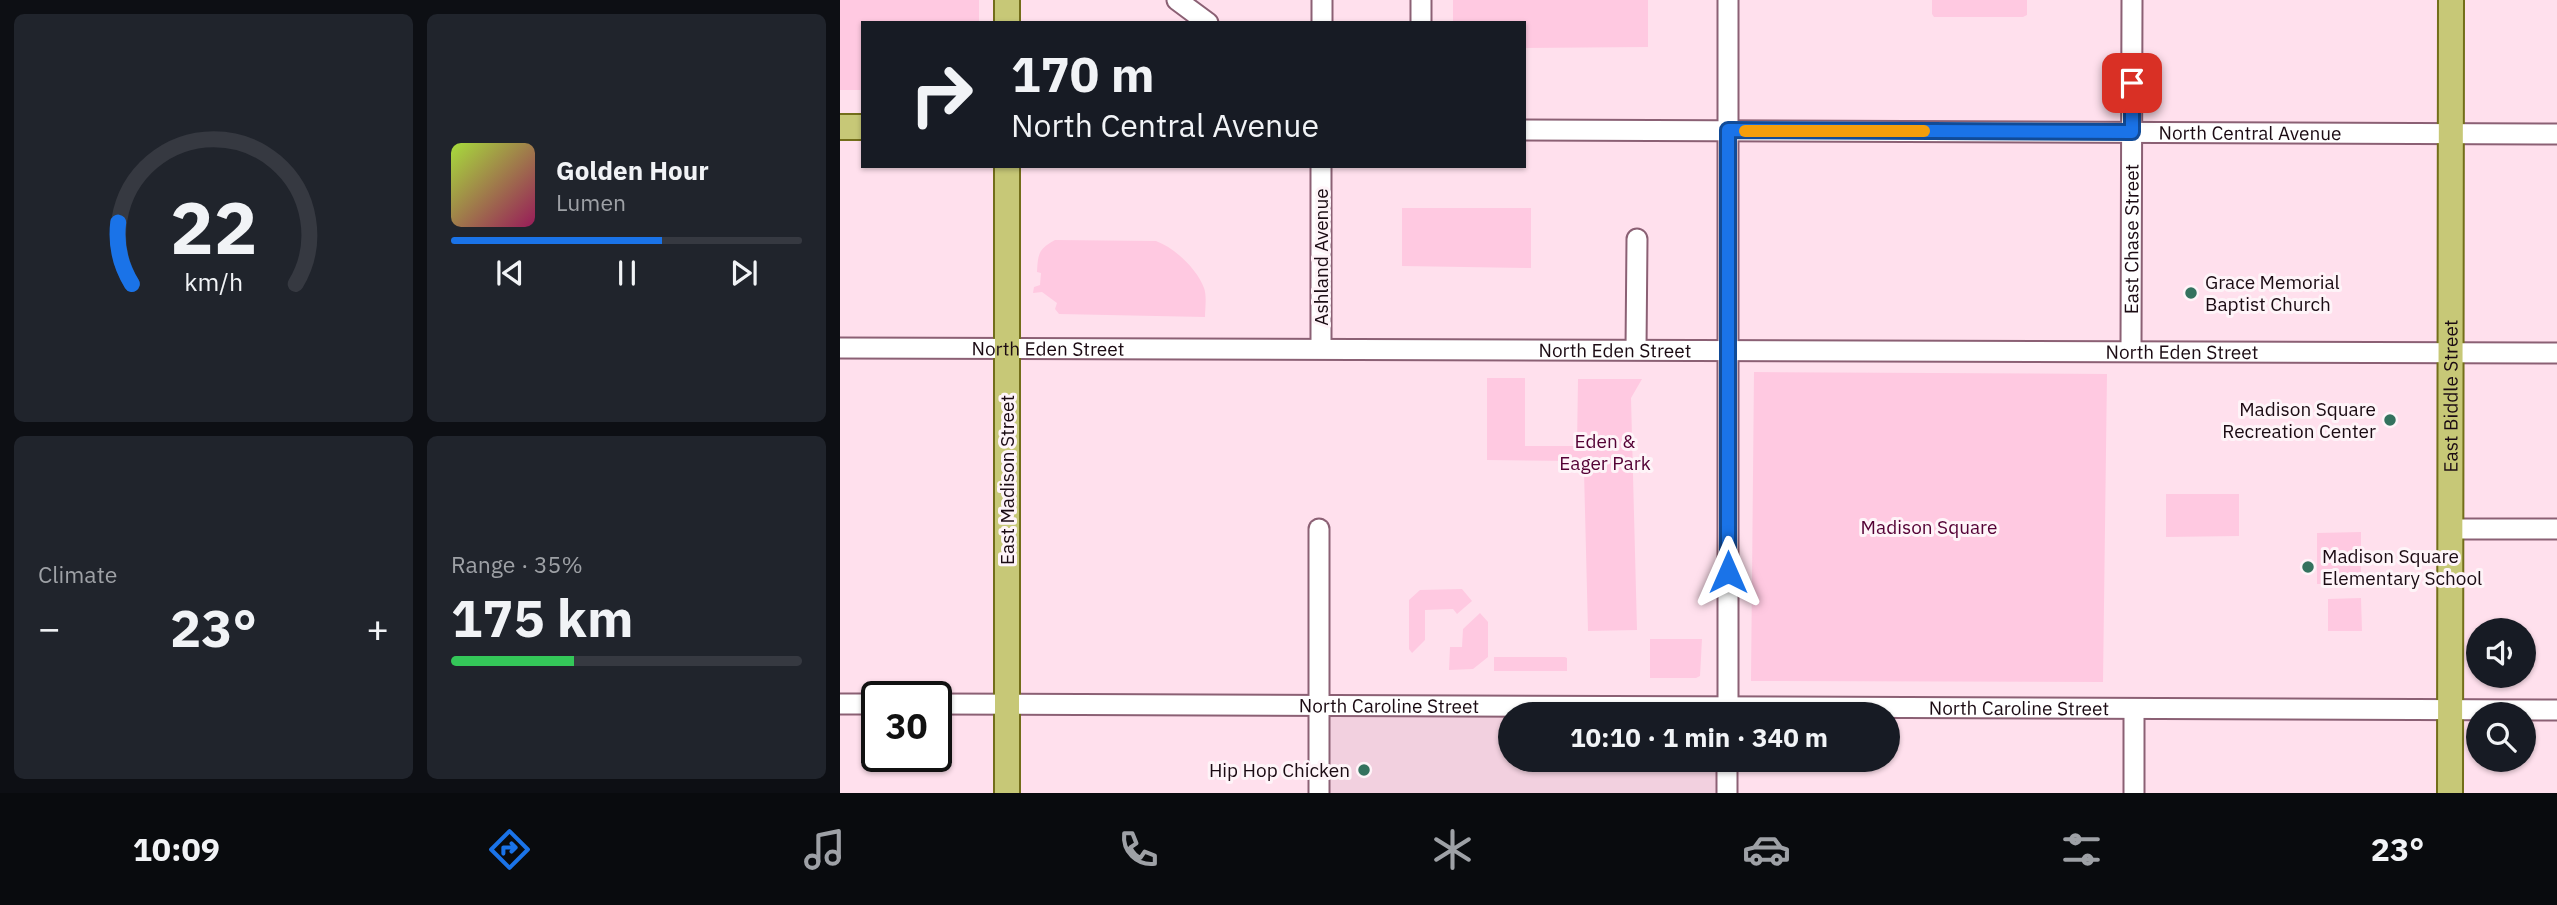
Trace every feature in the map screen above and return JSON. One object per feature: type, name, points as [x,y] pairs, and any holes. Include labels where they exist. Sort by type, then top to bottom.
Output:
[{"type":"main road","points":[[1007,0],[1007,21]]},
{"type":"main road","name":"East Biddle Street","points":[[2450,793],[2451,0]]},
{"type":"main road","points":[[840,127],[861,127]]},
{"type":"main road","name":"East Madison Street","points":[[1007,168],[1007,793]]},
{"type":"street","points":[[1177,0],[1205,21]]},
{"type":"street","points":[[1322,0],[1322,21]]},
{"type":"street","points":[[1421,0],[1421,21]]},
{"type":"street","points":[[1728,0],[1728,702]]},
{"type":"street","name":"East Chase Street","points":[[2131,351],[2132,0]]},
{"type":"street","name":"North Central Avenue","points":[[1526,130],[2557,134]]},
{"type":"street","name":"Ashland Avenue","points":[[1321,168],[1321,348]]},
{"type":"street","points":[[1636,349],[1637,239]]},
{"type":"street","name":"North Eden Street","points":[[840,348],[2557,353]]},
{"type":"street","points":[[1319,529],[1319,793]]},
{"type":"street","points":[[2450,530],[2557,529]]},
{"type":"street","points":[[840,704],[861,704]]},
{"type":"street","name":"North Caroline Street","points":[[952,704],[1498,707]]},
{"type":"street","points":[[2134,709],[2134,793]]},
{"type":"street","name":"North Caroline Street","points":[[1900,710],[2557,710]]},
{"type":"street","points":[[1727,772],[1727,793]]},
{"type":"shaded area","points":[[1324,705],[1498,713],[1498,772],[1726,772],[1726,793],[1321,793]]},
{"type":"green space","points":[[840,0],[979,0],[979,21],[861,21],[861,90],[840,90]]},
{"type":"green space","points":[[1453,0],[1648,0],[1648,47],[1526,48],[1526,21],[1453,21]]},
{"type":"green space","points":[[1932,0],[2027,0],[2027,15],[1934,17]]},
{"type":"green space","points":[[1402,208],[1531,208],[1531,268],[1402,266]]},
{"type":"green space","points":[[1055,240],[1156,241],[1163,244],[1184,260],[1201,281],[1205,295],[1205,317],[1059,314],[1055,309],[1057,303],[1042,292],[1033,293],[1034,287],[1040,285],[1041,273],[1037,272],[1040,253]]},
{"type":"green space","name":"Madison Square","points":[[1754,372],[2107,374],[2103,682],[1751,681]]},
{"type":"green space","name":"Eden & Eager Park","points":[[1487,378],[1525,378],[1525,446],[1577,446],[1578,379],[1642,379],[1631,398],[1637,630],[1588,631],[1584,471],[1575,461],[1487,460]]},
{"type":"green space","points":[[2166,494],[2239,494],[2239,536],[2166,537]]},
{"type":"green space","points":[[2361,532],[2361,584],[2317,584],[2317,533]]},
{"type":"green space","points":[[1462,589],[1472,601],[1457,614],[1453,609],[1425,610],[1425,640],[1412,653],[1409,649],[1409,600],[1420,590]]},
{"type":"green space","points":[[2361,598],[2362,631],[2328,631],[2328,599]]},
{"type":"green space","points":[[1480,613],[1488,622],[1488,657],[1473,669],[1449,670],[1450,647],[1462,647],[1463,629]]},
{"type":"green space","points":[[1650,639],[1702,639],[1700,676],[1650,678]]},
{"type":"green space","points":[[1494,657],[1565,657],[1567,671],[1494,671]]},
{"type":"slow traffic","points":[[1745,131],[1924,131]]},
{"type":"place","name":"Grace Memorial Baptist Church","points":[[2191,293]]},
{"type":"place","name":"Madison Square Recreation Center","points":[[2390,420]]},
{"type":"place","name":"Madison Square Elementary School","points":[[2308,567]]},
{"type":"place","name":"Hip Hop Chicken","points":[[1364,770]]},
{"type":"route","points":[[1728,572],[1728,130],[2132,132],[2132,83]]}]
